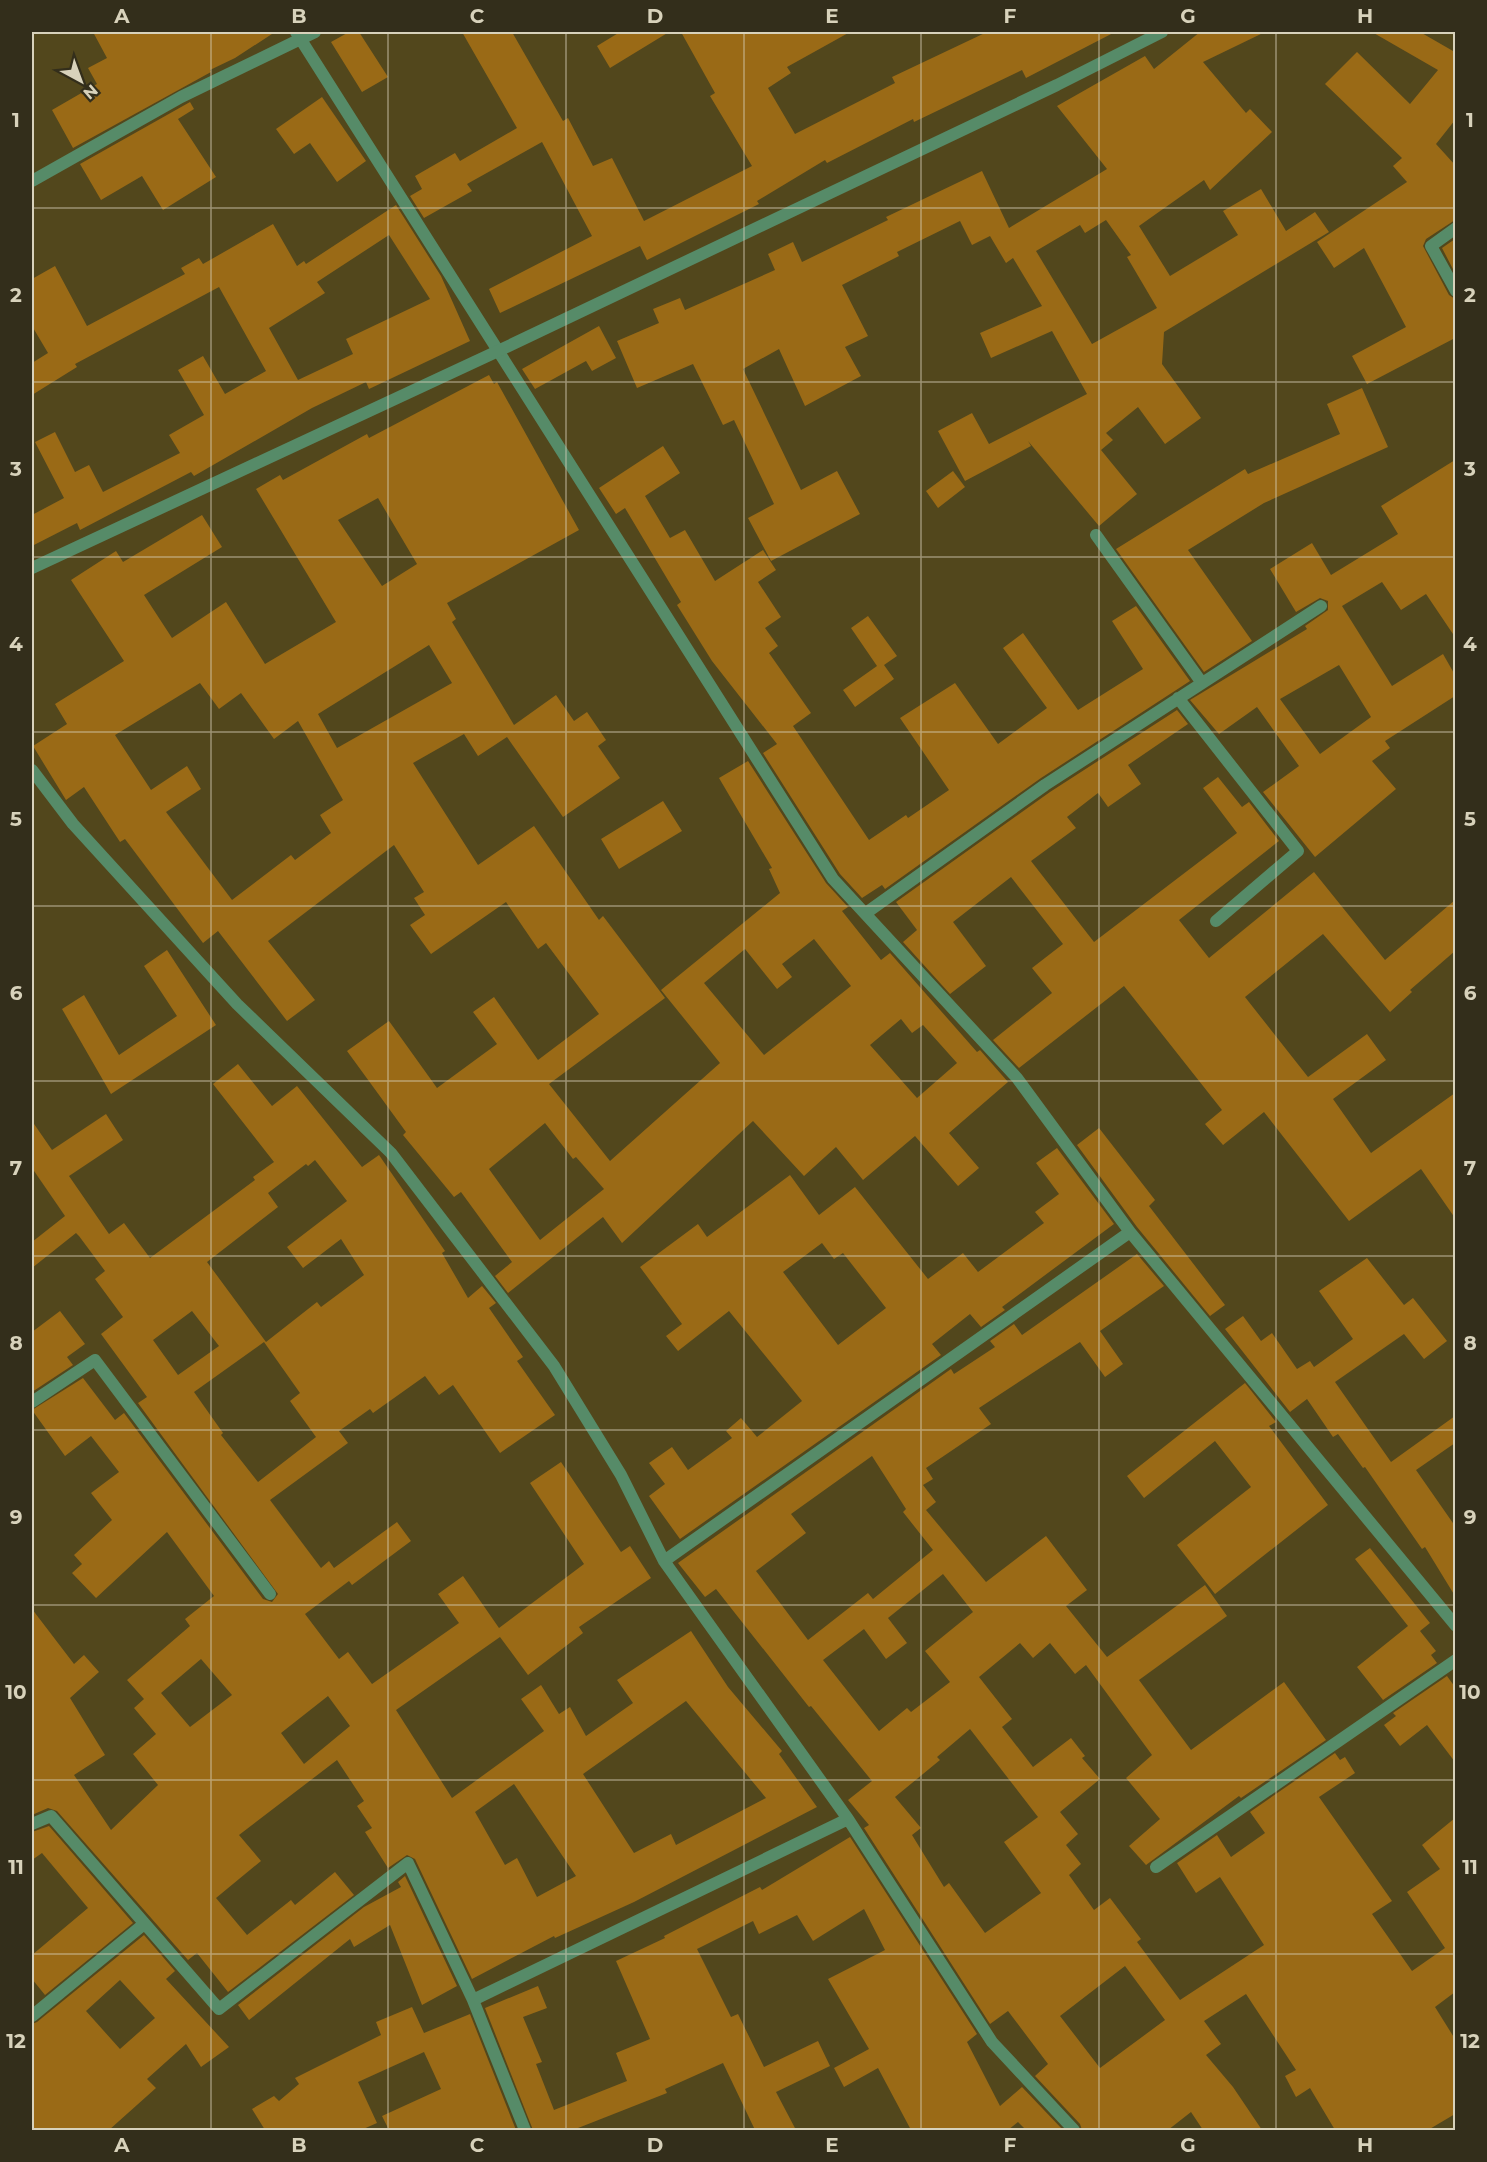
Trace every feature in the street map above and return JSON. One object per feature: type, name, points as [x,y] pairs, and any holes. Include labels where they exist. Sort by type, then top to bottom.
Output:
[{"type":"street","points":[[32,182],[181,97],[299,35],[315,32]]},
{"type":"street","points":[[32,568],[498,351],[1057,85],[1162,32]]},
{"type":"street","points":[[299,35],[833,879],[1017,1078],[1130,1233],[1455,1626]]},
{"type":"street","points":[[1455,228],[1431,246],[1455,291]]},
{"type":"street","points":[[1096,535],[1202,683]]},
{"type":"street","points":[[866,913],[1045,785],[1321,606]]},
{"type":"street","points":[[1178,698],[1298,851],[1216,921]]},
{"type":"street","points":[[32,771],[73,824],[237,1004],[392,1153],[554,1366],[621,1475],[664,1561],[848,1819],[992,2042],[1074,2130]]},
{"type":"street","points":[[664,1561],[1130,1233]]},
{"type":"street","points":[[32,1402],[95,1360],[270,1594]]},
{"type":"street","points":[[1156,1867],[1455,1660]]},
{"type":"street","points":[[32,1824],[51,1815],[219,2009],[408,1863],[473,2001],[525,2130]]},
{"type":"street","points":[[473,2001],[848,1819]]},
{"type":"street","points":[[32,2016],[144,1924]]},
{"type":"building","points":[[93,32],[275,32],[235,58],[210,70],[211,72],[73,148],[52,110],[97,84],[88,68],[107,58]]},
{"type":"building","points":[[349,32],[359,32],[388,77],[362,92],[331,42]]},
{"type":"building","points":[[462,32],[512,32],[563,121],[568,118],[593,166],[612,158],[644,221],[752,166],[710,96],[715,93],[681,32],[850,32],[787,67],[791,73],[768,88],[795,134],[895,83],[892,77],[987,32],[1115,32],[1026,78],[1022,70],[914,122],[913,119],[827,163],[825,160],[757,201],[759,204],[647,260],[640,246],[500,313],[489,289],[592,236],[542,142],[467,184],[472,191],[424,218],[410,196],[422,189],[415,176],[455,153],[460,161],[517,128]]},
{"type":"building","points":[[620,32],[669,32],[610,68],[597,46]]},
{"type":"building","points":[[1200,32],[1265,32],[1203,62],[1246,113],[1250,109],[1272,132],[1210,190],[1204,180],[1139,226],[1170,276],[1238,235],[1223,211],[1261,189],[1286,231],[1315,212],[1329,232],[1164,332],[1162,364],[1201,418],[1165,444],[1138,407],[1106,433],[1113,440],[1101,450],[1137,494],[1099,526],[1028,441],[1031,446],[965,481],[938,431],[972,413],[989,444],[1087,394],[1052,331],[991,358],[980,333],[1042,306],[1013,258],[1006,263],[990,236],[972,245],[960,221],[897,252],[899,256],[842,285],[868,336],[845,347],[861,376],[805,406],[779,349],[743,369],[801,490],[837,471],[860,514],[771,561],[748,518],[774,504],[734,420],[723,425],[693,364],[637,388],[617,341],[659,323],[653,309],[680,298],[685,310],[775,270],[768,254],[793,242],[802,262],[888,220],[886,217],[982,171],[1009,228],[1107,169],[1057,106],[1145,56],[1154,69]],"holes":[[[1106,220],[1131,255],[1127,257],[1157,308],[1092,344],[1036,251],[1080,225],[1085,233]]]},
{"type":"building","points":[[1372,32],[1420,32],[1453,51],[1455,49],[1455,120],[1436,144],[1455,165],[1455,220],[1426,239],[1423,246],[1449,295],[1455,299],[1455,338],[1367,384],[1352,356],[1406,327],[1364,248],[1334,268],[1317,242],[1407,182],[1393,166],[1402,158],[1325,84],[1357,52],[1410,104],[1438,70]]},
{"type":"building","points":[[322,97],[366,161],[337,182],[310,143],[294,154],[276,129]]},
{"type":"building","points":[[190,102],[194,109],[178,119],[216,177],[163,210],[142,176],[101,200],[80,164]]},
{"type":"building","points":[[396,205],[441,276],[470,341],[369,389],[366,382],[312,408],[194,476],[191,472],[80,530],[77,523],[32,546],[32,515],[64,498],[35,442],[55,432],[75,472],[89,465],[103,492],[180,453],[169,435],[204,415],[178,370],[203,356],[225,394],[266,371],[219,287],[75,364],[77,367],[32,395],[32,363],[48,353],[32,326],[32,279],[55,266],[87,326],[185,274],[181,268],[199,258],[203,264],[273,224],[297,266],[304,261],[306,264]],"holes":[[[389,235],[430,299],[346,339],[353,354],[298,380],[269,328],[325,293],[317,282]]]},
{"type":"building","points":[[1455,239],[1455,273],[1442,248]]},
{"type":"building","points":[[599,326],[616,358],[592,371],[586,361],[535,389],[522,369]]},
{"type":"building","points":[[489,375],[494,384],[497,382],[579,530],[447,603],[456,619],[452,622],[514,725],[556,695],[574,721],[587,712],[606,740],[598,746],[620,778],[563,817],[507,737],[478,756],[464,734],[413,763],[478,865],[534,826],[599,920],[603,916],[665,998],[549,1084],[610,1161],[720,1063],[661,990],[780,893],[769,869],[772,868],[719,778],[748,761],[826,883],[848,907],[842,911],[881,960],[890,953],[977,1052],[980,1050],[1008,1082],[949,1133],[979,1168],[958,1186],[915,1136],[863,1180],[836,1147],[804,1176],[753,1121],[622,1243],[603,1217],[508,1293],[495,1276],[512,1262],[461,1192],[454,1197],[403,1135],[406,1132],[347,1051],[389,1021],[437,1088],[497,1044],[473,1012],[494,997],[538,1060],[599,1014],[546,943],[538,949],[506,902],[431,954],[410,925],[425,915],[414,898],[424,892],[394,845],[268,941],[315,1000],[287,1021],[218,931],[203,943],[125,839],[120,842],[84,787],[66,800],[33,746],[67,724],[55,704],[124,661],[71,580],[116,551],[123,562],[202,515],[222,547],[144,595],[172,638],[226,602],[265,664],[336,622],[256,489],[280,475],[283,480],[367,434],[369,438]],"holes":[[[378,498],[417,564],[382,586],[338,520]],[[429,645],[452,683],[337,748],[318,714]],[[200,683],[219,709],[241,693],[274,739],[298,721],[343,800],[320,815],[331,833],[295,860],[291,855],[232,900],[166,812],[201,789],[187,766],[151,790],[115,735]],[[814,939],[851,986],[764,1055],[704,983],[745,949],[777,989],[792,977],[782,964]],[[901,1019],[912,1033],[923,1025],[957,1063],[917,1098],[870,1045]],[[545,1123],[573,1159],[576,1157],[604,1189],[540,1240],[489,1169]]]},
{"type":"building","points":[[1362,388],[1388,447],[1264,503],[1188,550],[1252,641],[1204,672],[1116,549],[1245,469],[1248,474],[1340,434],[1327,404]]},
{"type":"building","points":[[663,446],[680,473],[645,496],[670,538],[685,530],[715,581],[763,550],[776,570],[758,582],[781,617],[765,628],[778,646],[769,653],[811,713],[793,726],[869,840],[906,815],[908,818],[949,790],[900,718],[955,683],[998,744],[1047,708],[1003,648],[1023,633],[1078,710],[1143,669],[1112,621],[1136,606],[1190,681],[1041,778],[885,889],[882,885],[862,898],[840,874],[763,753],[777,744],[712,661],[677,605],[681,602],[625,508],[616,514],[599,488]]},
{"type":"building","points":[[1455,460],[1455,637],[1426,594],[1401,610],[1382,582],[1342,606],[1392,686],[1443,654],[1455,675],[1455,696],[1385,741],[1390,748],[1372,761],[1396,789],[1315,857],[1263,792],[1299,766],[1257,707],[1219,734],[1190,700],[1307,629],[1305,626],[1328,610],[1328,601],[1320,598],[1296,612],[1270,569],[1312,543],[1331,575],[1398,534],[1381,506]],"holes":[[[1339,665],[1371,717],[1320,754],[1280,699]]]},
{"type":"building","points":[[953,471],[965,487],[938,508],[926,491]]},
{"type":"building","points":[[868,616],[897,656],[884,665],[894,679],[855,707],[843,690],[877,666],[851,628]]},
{"type":"building","points":[[1177,710],[1188,724],[1128,765],[1141,784],[1108,807],[1098,793],[1067,817],[1076,828],[1031,861],[1094,942],[1237,833],[1203,788],[1218,777],[1242,807],[1249,802],[1279,841],[1179,920],[1209,958],[1314,872],[1385,960],[1455,900],[1455,951],[1410,990],[1412,992],[1390,1012],[1323,934],[1245,997],[1308,1077],[1367,1034],[1386,1060],[1333,1099],[1371,1153],[1455,1093],[1455,1218],[1421,1169],[1349,1221],[1264,1112],[1223,1145],[1205,1124],[1222,1110],[1124,986],[1019,1068],[993,1040],[1052,993],[1032,968],[1063,944],[1011,877],[953,922],[986,966],[950,994],[903,942],[917,930],[896,902],[1050,792]]},
{"type":"building","points":[[663,801],[682,831],[619,869],[601,839]]},
{"type":"building","points":[[167,950],[216,1025],[111,1094],[62,1009],[84,995],[119,1055],[177,1016],[144,966]]},
{"type":"building","points":[[238,1064],[272,1106],[297,1086],[362,1167],[379,1155],[445,1251],[442,1253],[468,1298],[482,1286],[496,1303],[489,1308],[523,1357],[517,1361],[555,1415],[500,1453],[453,1385],[439,1395],[425,1376],[373,1413],[370,1409],[339,1431],[348,1443],[270,1500],[321,1568],[329,1561],[334,1568],[397,1522],[411,1541],[352,1585],[349,1581],[305,1614],[339,1659],[348,1652],[372,1684],[459,1623],[438,1594],[463,1576],[499,1628],[584,1564],[530,1483],[561,1462],[621,1552],[630,1546],[651,1578],[579,1627],[583,1633],[528,1675],[500,1637],[396,1710],[452,1798],[544,1731],[521,1699],[541,1685],[559,1714],[570,1707],[586,1736],[633,1703],[617,1680],[691,1631],[728,1687],[782,1751],[779,1754],[817,1807],[634,1902],[555,1938],[554,1936],[472,1979],[415,1859],[407,1855],[388,1868],[365,1832],[372,1828],[357,1806],[364,1801],[337,1760],[239,1835],[261,1861],[216,1898],[247,1935],[291,1900],[295,1905],[335,1872],[354,1895],[228,1992],[197,1953],[188,1960],[57,1811],[48,1808],[32,1815],[32,1609],[74,1664],[84,1655],[99,1672],[70,1698],[105,1755],[74,1775],[111,1830],[158,1785],[133,1754],[156,1734],[134,1708],[144,1699],[127,1680],[190,1626],[185,1619],[214,1596],[167,1532],[96,1598],[72,1573],[82,1564],[74,1555],[112,1520],[91,1493],[119,1472],[91,1436],[65,1456],[32,1410],[83,1378],[115,1420],[124,1413],[263,1599],[272,1602],[278,1594],[138,1403],[147,1397],[101,1334],[123,1317],[95,1279],[105,1271],[79,1236],[76,1233],[32,1268],[32,1242],[65,1216],[32,1168],[32,1121],[52,1150],[106,1114],[123,1140],[69,1176],[109,1234],[124,1223],[150,1258],[255,1180],[253,1177],[274,1162],[213,1084]],"holes":[[[315,1160],[347,1201],[287,1247],[303,1268],[341,1239],[364,1275],[321,1307],[317,1302],[266,1342],[207,1262],[278,1207],[268,1193],[306,1164],[308,1166]],[[192,1311],[219,1346],[178,1375],[153,1340]],[[264,1342],[300,1393],[290,1401],[316,1437],[258,1482],[221,1435],[223,1433],[194,1392]],[[201,1659],[232,1695],[190,1727],[161,1693]],[[328,1696],[350,1726],[304,1764],[281,1733]],[[686,1701],[766,1798],[676,1845],[671,1834],[634,1853],[583,1774]],[[514,1784],[576,1876],[537,1897],[517,1858],[505,1865],[475,1812]]]},
{"type":"building","points":[[1099,1128],[1155,1200],[1149,1206],[1225,1305],[1210,1316],[1137,1227],[1077,1145]]},
{"type":"building","points":[[1057,1148],[1114,1224],[1002,1307],[1005,1310],[981,1327],[970,1314],[932,1344],[941,1355],[680,1539],[649,1496],[665,1484],[649,1463],[672,1447],[688,1470],[732,1438],[726,1431],[741,1418],[757,1437],[802,1401],[729,1311],[678,1351],[666,1336],[682,1324],[640,1267],[698,1224],[707,1237],[790,1175],[819,1215],[855,1187],[928,1279],[963,1253],[978,1272],[1044,1223],[1035,1212],[1059,1194],[1036,1163]],"holes":[[[822,1243],[834,1259],[843,1253],[886,1308],[838,1345],[783,1272]]]},
{"type":"building","points":[[1137,1254],[1164,1286],[1100,1331],[1123,1364],[1105,1377],[1080,1342],[979,1408],[991,1424],[926,1468],[933,1479],[923,1485],[936,1502],[926,1510],[986,1582],[1046,1536],[1087,1590],[1066,1606],[1107,1657],[1205,1585],[1227,1616],[1139,1680],[1191,1750],[1284,1682],[1326,1740],[1241,1798],[1239,1796],[1146,1865],[1129,1846],[1160,1819],[1126,1778],[1152,1755],[1086,1665],[1075,1674],[1050,1643],[1033,1658],[1020,1643],[979,1677],[1012,1719],[1002,1727],[1033,1767],[1071,1738],[1085,1756],[1082,1758],[1100,1779],[1060,1812],[1078,1834],[1066,1845],[1081,1864],[1069,1875],[1094,1910],[1110,1898],[1141,1939],[1137,1942],[1180,2000],[1264,1945],[1220,1877],[1196,1893],[1177,1863],[1217,1835],[1231,1857],[1265,1833],[1250,1812],[1335,1753],[1340,1760],[1345,1757],[1355,1773],[1319,1797],[1392,1901],[1372,1914],[1412,1971],[1445,1948],[1407,1892],[1440,1869],[1422,1845],[1455,1818],[1455,1992],[1435,2007],[1455,2039],[1455,2114],[1428,2130],[1335,2130],[1310,2088],[1296,2097],[1285,2076],[1296,2070],[1246,1994],[1204,2021],[1221,2044],[1206,2055],[1233,2087],[1262,2130],[1203,2130],[1191,2112],[1168,2130],[1082,2130],[1080,2124],[1035,2076],[1048,2064],[1008,2011],[990,2024],[864,1828],[869,1825],[848,1800],[872,1781],[811,1706],[809,1707],[716,1589],[705,1597],[678,1563],[951,1369],[954,1374],[995,1347],[990,1341],[1014,1324],[1022,1335]],"holes":[[[872,1456],[906,1509],[903,1512],[933,1550],[873,1599],[868,1593],[808,1640],[756,1571],[806,1533],[791,1514]],[[943,1574],[973,1612],[925,1651],[950,1682],[911,1712],[907,1708],[879,1731],[823,1660],[864,1629],[886,1659],[907,1643],[888,1618]],[[970,1729],[1038,1817],[1004,1842],[1041,1893],[985,1933],[949,1883],[944,1887],[912,1835],[921,1828],[895,1797],[940,1760],[937,1757]],[[1125,1966],[1165,2020],[1100,2068],[1060,2016]]]},
{"type":"building","points":[[1367,1258],[1404,1305],[1413,1298],[1447,1341],[1424,1359],[1404,1334],[1335,1382],[1391,1462],[1455,1416],[1455,1443],[1416,1470],[1455,1526],[1455,1596],[1425,1547],[1422,1549],[1365,1467],[1363,1468],[1338,1434],[1333,1437],[1307,1399],[1290,1412],[1225,1329],[1243,1316],[1261,1341],[1272,1333],[1297,1369],[1310,1361],[1314,1367],[1353,1339],[1319,1291]]},
{"type":"building","points":[[60,1311],[85,1344],[67,1357],[73,1365],[32,1392],[32,1332]]},
{"type":"building","points":[[1245,1383],[1276,1422],[1269,1426],[1328,1505],[1215,1594],[1177,1545],[1251,1487],[1215,1441],[1144,1498],[1127,1476]]},
{"type":"building","points":[[1370,1548],[1430,1623],[1420,1631],[1436,1651],[1431,1655],[1437,1663],[1383,1700],[1357,1667],[1408,1626],[1355,1559]]},
{"type":"building","points":[[1447,1676],[1455,1687],[1455,1762],[1427,1725],[1400,1746],[1384,1725],[1396,1716],[1393,1713]]},
{"type":"building","points":[[49,1826],[133,1923],[45,1995],[32,1979],[32,1955],[88,1908],[42,1853],[32,1860],[32,1832]]},
{"type":"building","points":[[850,1837],[977,2034],[967,2042],[1000,2106],[1022,2087],[1063,2130],[1026,2130],[1018,2122],[1008,2130],[911,2130],[878,2068],[844,2087],[834,2068],[869,2049],[828,1979],[885,1950],[864,1909],[813,1941],[797,1915],[759,1934],[753,1921],[697,1949],[731,2017],[738,2014],[764,2067],[818,2041],[830,2066],[776,2092],[796,2130],[755,2130],[723,2063],[665,2089],[667,2093],[573,2130],[533,2130],[485,2008],[538,1986],[547,2008],[523,2017],[542,2062],[536,2064],[554,2110],[627,2081],[616,2053],[650,2039],[616,1961],[665,1938],[664,1936],[760,1887],[762,1890]]},
{"type":"building","points":[[405,1876],[457,1986],[422,2005],[390,1925],[354,1947],[350,1939],[249,2020],[238,2005],[364,1907],[401,1887],[398,1882]]},
{"type":"building","points":[[144,1935],[175,1971],[166,1979],[229,2047],[201,2067],[186,2044],[147,2079],[156,2088],[109,2130],[32,2130],[32,2024]],"holes":[[[120,1980],[155,2018],[120,2049],[86,2011]]]},
{"type":"building","points":[[412,2007],[424,2033],[470,2014],[516,2130],[389,2130],[382,2116],[441,2089],[424,2052],[358,2082],[377,2123],[361,2130],[265,2130],[252,2109],[274,2096],[279,2101],[299,2084],[295,2078],[381,2035],[376,2022]]}]
